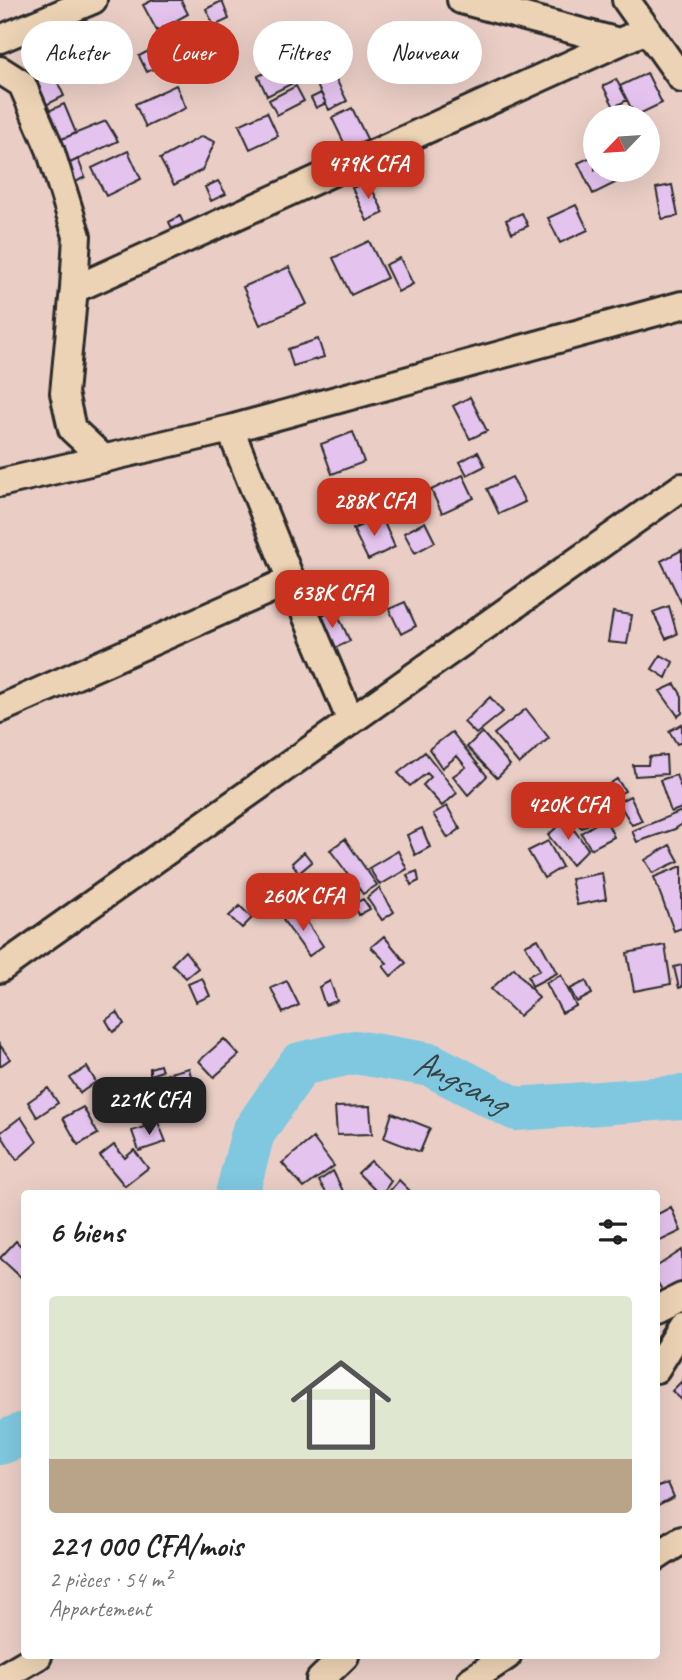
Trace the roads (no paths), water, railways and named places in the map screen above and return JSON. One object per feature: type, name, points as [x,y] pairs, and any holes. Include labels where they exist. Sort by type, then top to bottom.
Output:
[{"type":"street","points":[[0,40],[93,0]]},
{"type":"street","points":[[461,0],[619,42]]},
{"type":"street","points":[[626,0],[682,79]]},
{"type":"street","points":[[74,288],[646,30]]},
{"type":"street","points":[[0,71],[22,84],[50,149],[77,236],[64,393],[72,429],[104,459]]},
{"type":"street","points":[[0,483],[230,429],[682,305]]},
{"type":"street","points":[[230,429],[351,721]]},
{"type":"street","points":[[0,969],[682,487]]},
{"type":"street","points":[[0,709],[291,580]]},
{"type":"street","points":[[660,1308],[682,1297]]},
{"type":"street","points":[[660,1363],[682,1327]]},
{"type":"street","points":[[660,1554],[682,1539]]},
{"type":"street","points":[[5,1676],[33,1659]]},
{"type":"street","points":[[320,1680],[342,1659]]},
{"type":"street","points":[[471,1680],[503,1659]]},
{"type":"waterway","name":"Angsang","points":[[238,1190],[253,1133],[300,1064],[355,1052],[431,1065],[516,1109],[682,1097]]},
{"type":"waterway","name":"Angsang","points":[[0,1443],[21,1435]]}]
